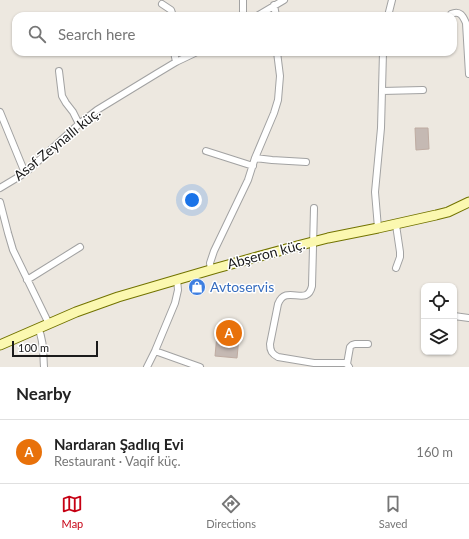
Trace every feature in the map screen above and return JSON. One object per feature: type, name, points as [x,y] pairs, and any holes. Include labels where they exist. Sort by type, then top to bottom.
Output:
[{"type":"main road","name":"Abşeron küç.","points":[[0,345],[95,304],[177,279],[314,242],[442,214],[469,202]]},
{"type":"street","points":[[243,0],[243,12]]},
{"type":"street","points":[[263,12],[284,0]]},
{"type":"street","points":[[389,12],[392,0]]},
{"type":"street","points":[[162,4],[171,10],[171,12]]},
{"type":"street","points":[[274,5],[275,12]]},
{"type":"street","points":[[457,13],[460,13],[463,16],[466,23],[469,74]]},
{"type":"street","points":[[175,56],[176,62]]},
{"type":"street","name":"Asəf Zeynallı küç.","points":[[0,188],[25,173],[79,124],[104,106],[176,62],[189,56]]},
{"type":"street","points":[[210,270],[210,264],[214,251],[248,180],[274,113],[278,100],[280,76],[278,56]]},
{"type":"street","points":[[378,228],[375,192],[382,128],[383,56]]},
{"type":"street","points":[[59,71],[62,96],[79,124]]},
{"type":"street","points":[[382,91],[423,90]]},
{"type":"street","points":[[0,112],[25,173]]},
{"type":"street","points":[[206,151],[253,166]]},
{"type":"street","points":[[256,158],[306,162]]},
{"type":"street","points":[[0,202],[13,250],[49,324]]},
{"type":"street","points":[[314,208],[314,242],[311,291],[304,296],[286,296],[280,300],[270,350],[278,357],[304,364],[341,363],[348,366],[352,344],[368,344]]},
{"type":"street","points":[[396,224],[400,252],[400,257],[396,268]]},
{"type":"street","points":[[27,280],[80,247]]},
{"type":"street","points":[[147,367],[175,303],[178,290],[177,279]]},
{"type":"street","points":[[457,316],[469,318]]},
{"type":"street","points":[[38,328],[42,335],[44,367]]},
{"type":"street","points":[[155,351],[200,367]]},
{"type":"building","points":[[415,128],[428,128],[429,149],[416,150]]},
{"type":"building","points":[[218,324],[240,326],[237,358],[215,356]]},
{"type":"place","name":"Avtoservis","points":[[197,287]]},
{"type":"place","name":"Nardaran Şadlıq Evi","points":[[229,333]]}]
